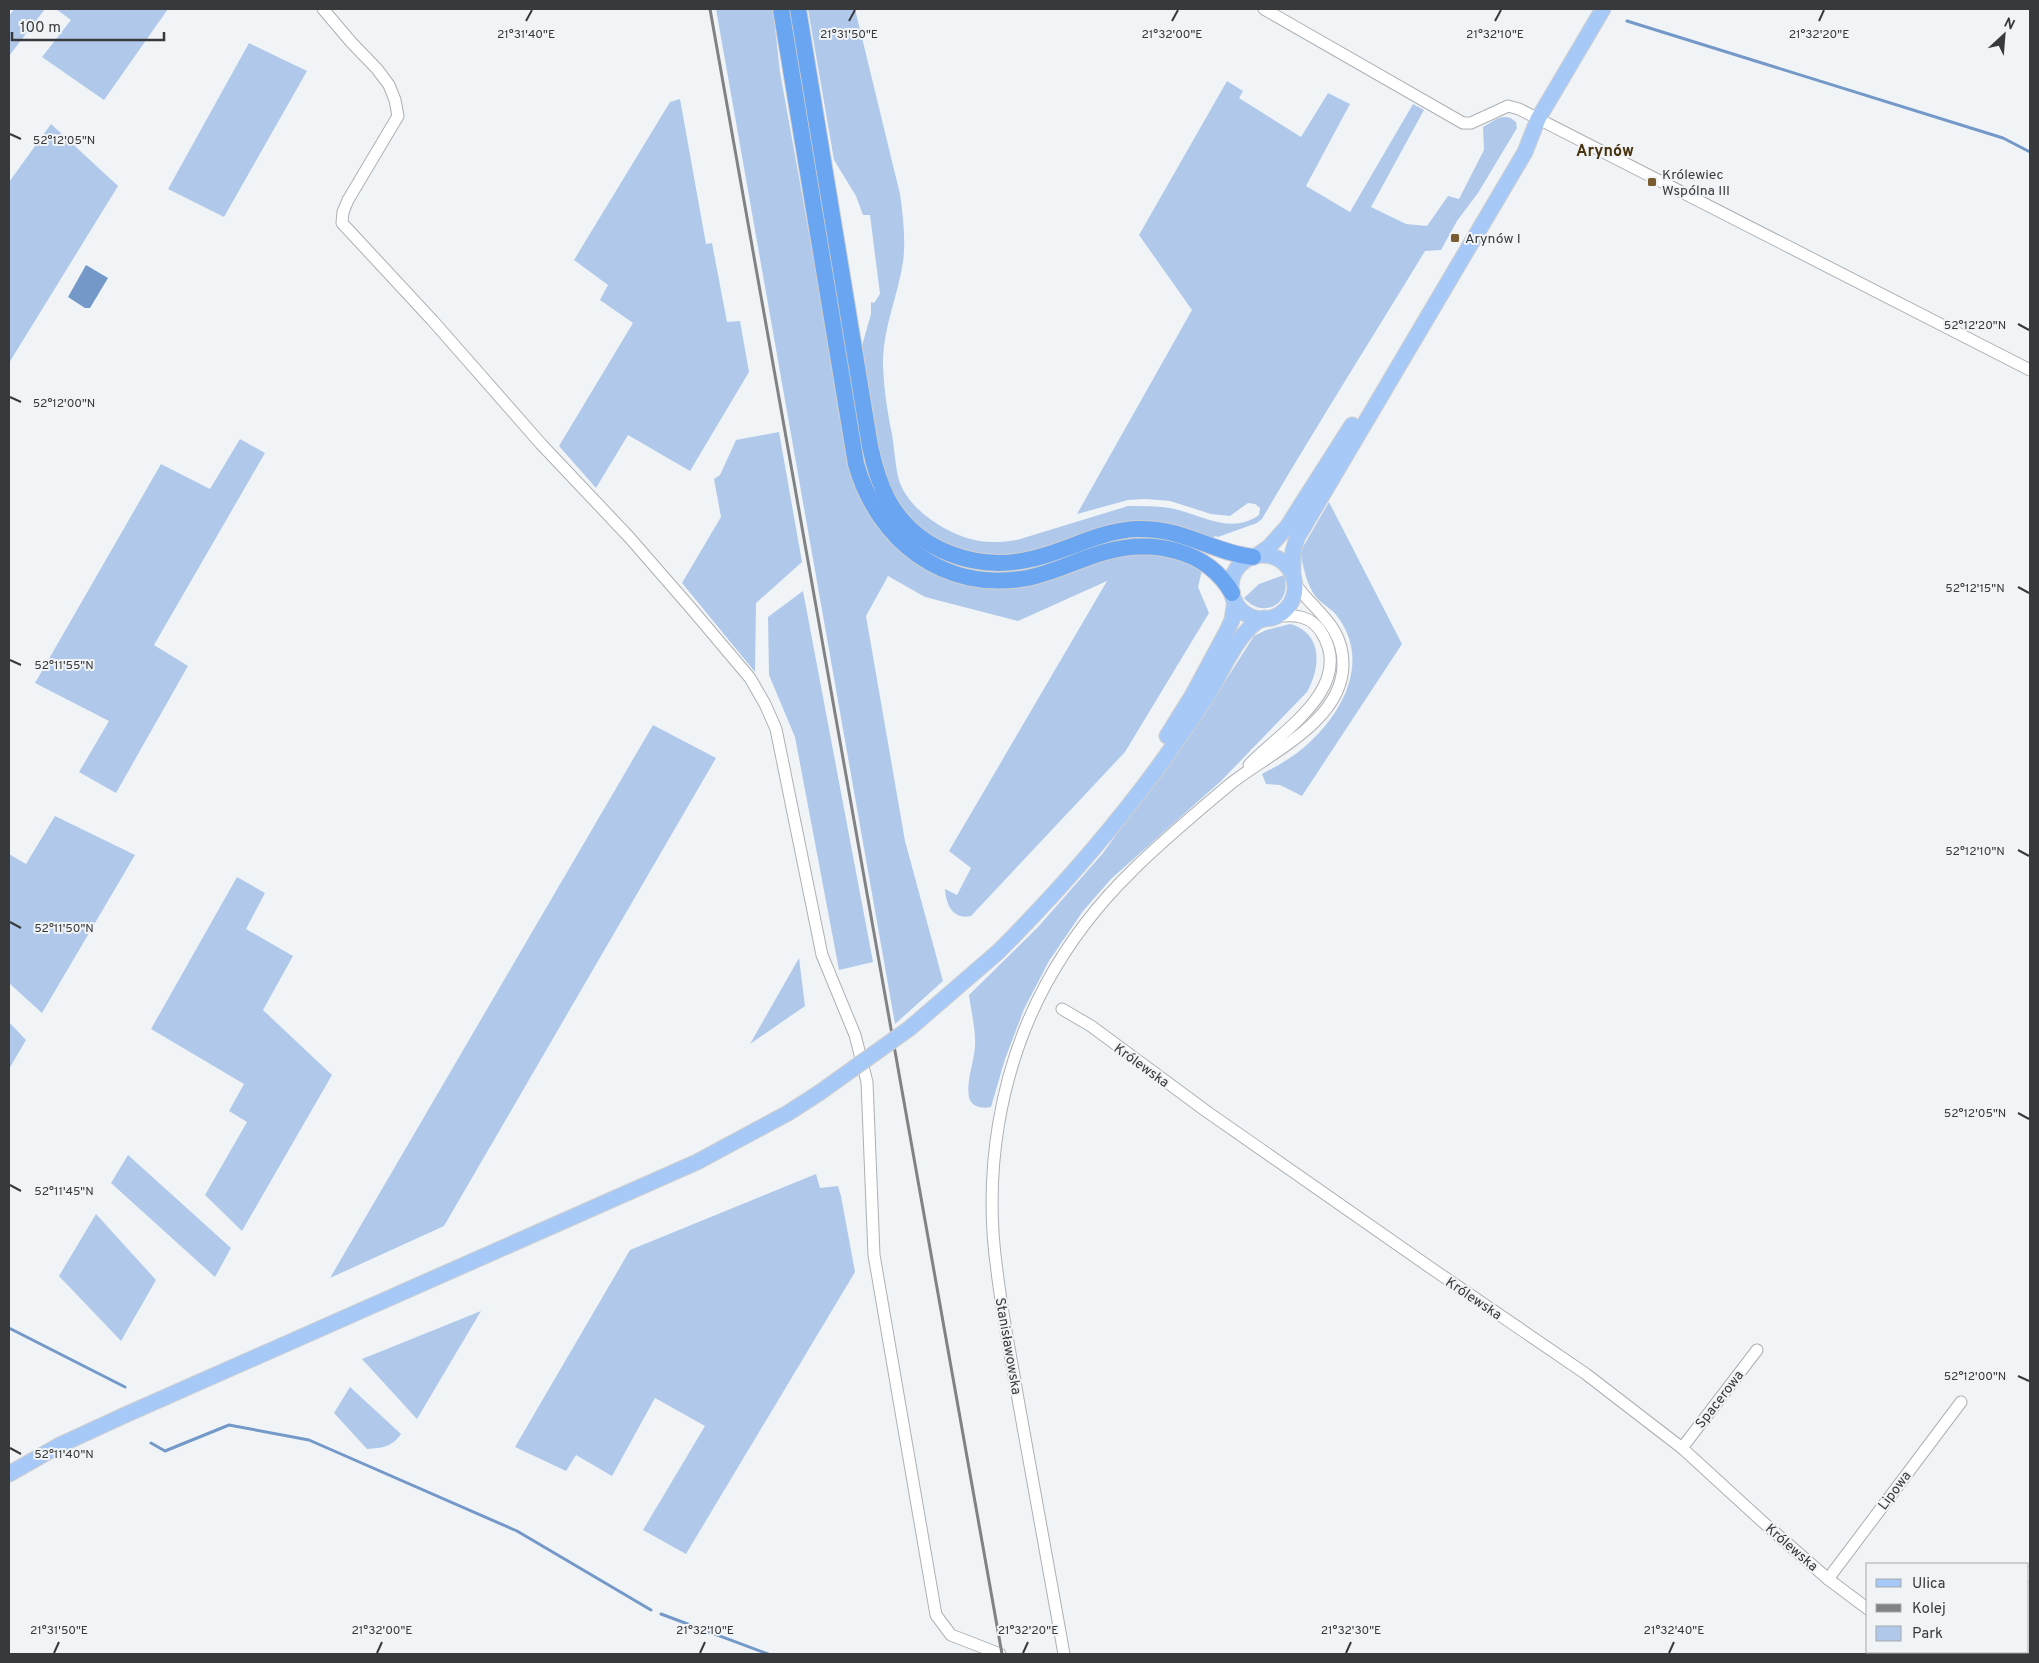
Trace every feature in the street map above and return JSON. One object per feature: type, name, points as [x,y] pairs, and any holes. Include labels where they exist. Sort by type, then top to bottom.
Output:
[{"type":"highway","points":[[781,9],[856,464],[867,496],[882,522],[894,536],[922,558],[944,570],[972,578],[1000,580],[1027,578],[1050,572],[1106,551],[1124,547],[1144,546],[1171,550],[1194,557],[1226,583],[1233,597]]},
{"type":"highway","points":[[798,9],[870,446],[881,485],[898,515],[916,533],[936,547],[959,558],[982,562],[1018,562],[1110,533],[1146,529],[1179,534],[1231,554],[1254,556]]},
{"type":"main road","points":[[1083,859],[1192,696],[1227,632],[1232,620],[1232,578],[1236,571],[1240,565],[1274,542],[1294,518],[1373,391],[1522,138],[1538,119],[1604,9]]},
{"type":"main road","points":[[9,1474],[60,1445],[125,1415],[697,1162],[788,1113],[820,1093],[910,1028],[998,952],[1030,920],[1138,795],[1208,693],[1242,637],[1256,622],[1269,618],[1288,606],[1294,590],[1293,551],[1297,538],[1525,152],[1538,119]]},
{"type":"main road","points":[[1254,556],[1271,556],[1278,559],[1285,564],[1294,579]]},
{"type":"main road","points":[[1233,597],[1244,612],[1257,618],[1269,618]]},
{"type":"street","points":[[324,9],[389,85],[395,100],[398,116],[348,200],[343,212],[342,223],[433,321],[541,444],[629,537],[684,600],[750,678],[765,704],[776,729],[822,955],[855,1035],[867,1082],[874,1255],[936,1615],[951,1635],[1000,1654]]},
{"type":"street","points":[[1264,9],[1463,123],[1471,123],[1508,106],[1516,108],[2030,370]]},
{"type":"street","points":[[1232,782],[1312,724],[1331,702],[1340,683],[1343,665],[1337,635],[1330,623],[1306,600],[1294,579]]},
{"type":"street","points":[[1232,782],[1260,753],[1313,705],[1324,688],[1328,676],[1330,666],[1329,650],[1323,635],[1314,623],[1299,615],[1269,618]]},
{"type":"street","name":"Stanisławowska","points":[[1064,1654],[996,1270],[993,1227],[993,1168],[999,1122],[1008,1082],[1022,1038],[1038,1000],[1053,972],[1077,935],[1097,909],[1139,864],[1232,782]]},
{"type":"street","name":"Królewska","points":[[1062,1009],[1090,1026],[1206,1111],[1430,1268],[1586,1374],[1682,1448],[1828,1579],[1866,1608]]},
{"type":"street","name":"Spacerowa","points":[[1682,1448],[1757,1350]]},
{"type":"street","name":"Lipowa","points":[[1828,1579],[1961,1402]]},
{"type":"green space","points":[[14,9],[45,9],[9,56],[9,16]]},
{"type":"green space","points":[[56,9],[168,9],[104,100],[42,57],[71,20]]},
{"type":"green space","points":[[716,9],[773,9],[780,72],[852,472],[866,509],[887,539],[927,571],[961,583],[1090,563],[1133,553],[1171,556],[1202,570],[1198,587],[1209,613],[1125,752],[971,916],[965,917],[959,916],[949,906],[945,889],[957,895],[971,868],[949,851],[1107,581],[1018,621],[925,597],[888,576],[866,616],[905,841],[943,981],[895,1024]]},
{"type":"green space","points":[[808,9],[855,9],[900,194],[904,254],[888,323],[883,359],[886,397],[900,483],[905,494],[922,513],[956,534],[979,541],[1017,540],[1128,506],[1170,508],[1226,523],[1248,521],[1259,515],[1260,508],[1255,504],[1248,503],[1230,516],[1211,514],[1170,501],[1146,499],[1128,500],[1077,514],[1192,310],[1139,235],[1227,81],[1243,91],[1239,98],[1301,137],[1328,93],[1350,104],[1306,186],[1350,212],[1413,104],[1424,110],[1371,207],[1406,224],[1427,226],[1448,196],[1459,199],[1484,150],[1483,127],[1499,118],[1507,117],[1516,122],[1517,128],[1478,193],[1457,221],[1441,250],[1425,251],[1262,519],[1257,523],[1218,537],[1215,536],[1213,540],[1166,524],[1047,550],[988,558],[942,543],[907,517],[885,482],[861,349],[871,314],[871,302],[874,303],[880,294],[870,215],[863,215],[856,196],[834,160]]},
{"type":"green space","points":[[249,43],[307,71],[224,217],[168,189]]},
{"type":"green space","points":[[680,99],[706,244],[712,243],[727,322],[740,321],[749,372],[690,471],[628,435],[596,488],[559,446],[633,323],[600,300],[608,285],[574,260],[670,102]]},
{"type":"green space","points":[[51,124],[118,186],[9,363],[9,182]]},
{"type":"green space","points":[[779,432],[802,562],[756,603],[755,672],[682,583],[721,517],[714,479],[720,475],[736,440]]},
{"type":"green space","points":[[240,439],[265,453],[154,645],[188,666],[116,793],[79,772],[109,721],[35,683],[161,464],[210,489]]},
{"type":"green space","points":[[1329,502],[1402,644],[1302,796],[1280,785],[1266,784],[1262,774],[1299,751],[1323,729],[1343,699],[1349,683],[1352,649],[1347,632],[1335,614],[1312,591],[1300,552]]},
{"type":"green space","points":[[1284,575],[1286,585],[1284,594],[1274,606],[1260,608],[1252,605],[1244,598],[1259,584]]},
{"type":"green space","points":[[803,591],[873,962],[839,970],[795,737],[769,675],[768,617]]},
{"type":"green space","points":[[1290,624],[1301,628],[1314,643],[1316,652],[1315,672],[1307,692],[1221,781],[1111,879],[1083,911],[1049,961],[1024,1009],[1005,1059],[991,1107],[984,1108],[974,1105],[970,1100],[968,1091],[975,1040],[969,995],[1038,927],[1103,853],[1213,700],[1254,636],[1266,630]]},
{"type":"green space","points":[[653,725],[716,758],[444,1226],[330,1278]]},
{"type":"green space","points":[[55,816],[135,855],[42,1013],[9,983],[9,854],[26,864]]},
{"type":"green space","points":[[237,877],[265,893],[246,929],[293,956],[263,1010],[332,1075],[242,1231],[205,1195],[247,1122],[229,1111],[244,1084],[151,1029]]},
{"type":"green space","points":[[799,958],[805,1006],[750,1044]]},
{"type":"green space","points":[[9,1022],[26,1040],[9,1069]]},
{"type":"green space","points":[[128,1155],[231,1248],[215,1277],[111,1183]]},
{"type":"green space","points":[[816,1174],[820,1188],[838,1186],[855,1272],[686,1554],[643,1530],[705,1426],[655,1398],[612,1476],[576,1455],[566,1471],[515,1447],[630,1250]]},
{"type":"green space","points":[[96,1214],[156,1280],[121,1341],[59,1276]]},
{"type":"green space","points":[[481,1311],[417,1419],[362,1359]]},
{"type":"green space","points":[[350,1387],[401,1434],[394,1442],[382,1447],[367,1449],[334,1413]]},
{"type":"shaded area","points":[[86,265],[108,278],[90,308],[85,308],[68,297]]},
{"type":"waterway","points":[[1627,21],[2003,138],[2030,152]]},
{"type":"waterway","points":[[9,1328],[125,1387]]},
{"type":"waterway","points":[[151,1443],[165,1451],[229,1425],[309,1440],[517,1531],[651,1610]]},
{"type":"waterway","points":[[661,1614],[768,1654]]},
{"type":"railway","points":[[710,9],[1002,1654]]},
{"type":"place","name":"Królewiec Wspólna III","points":[[1652,182]]},
{"type":"place","name":"Arynów I","points":[[1455,238]]},
{"type":"district","name":"Arynów","points":[[1605,150]]}]
